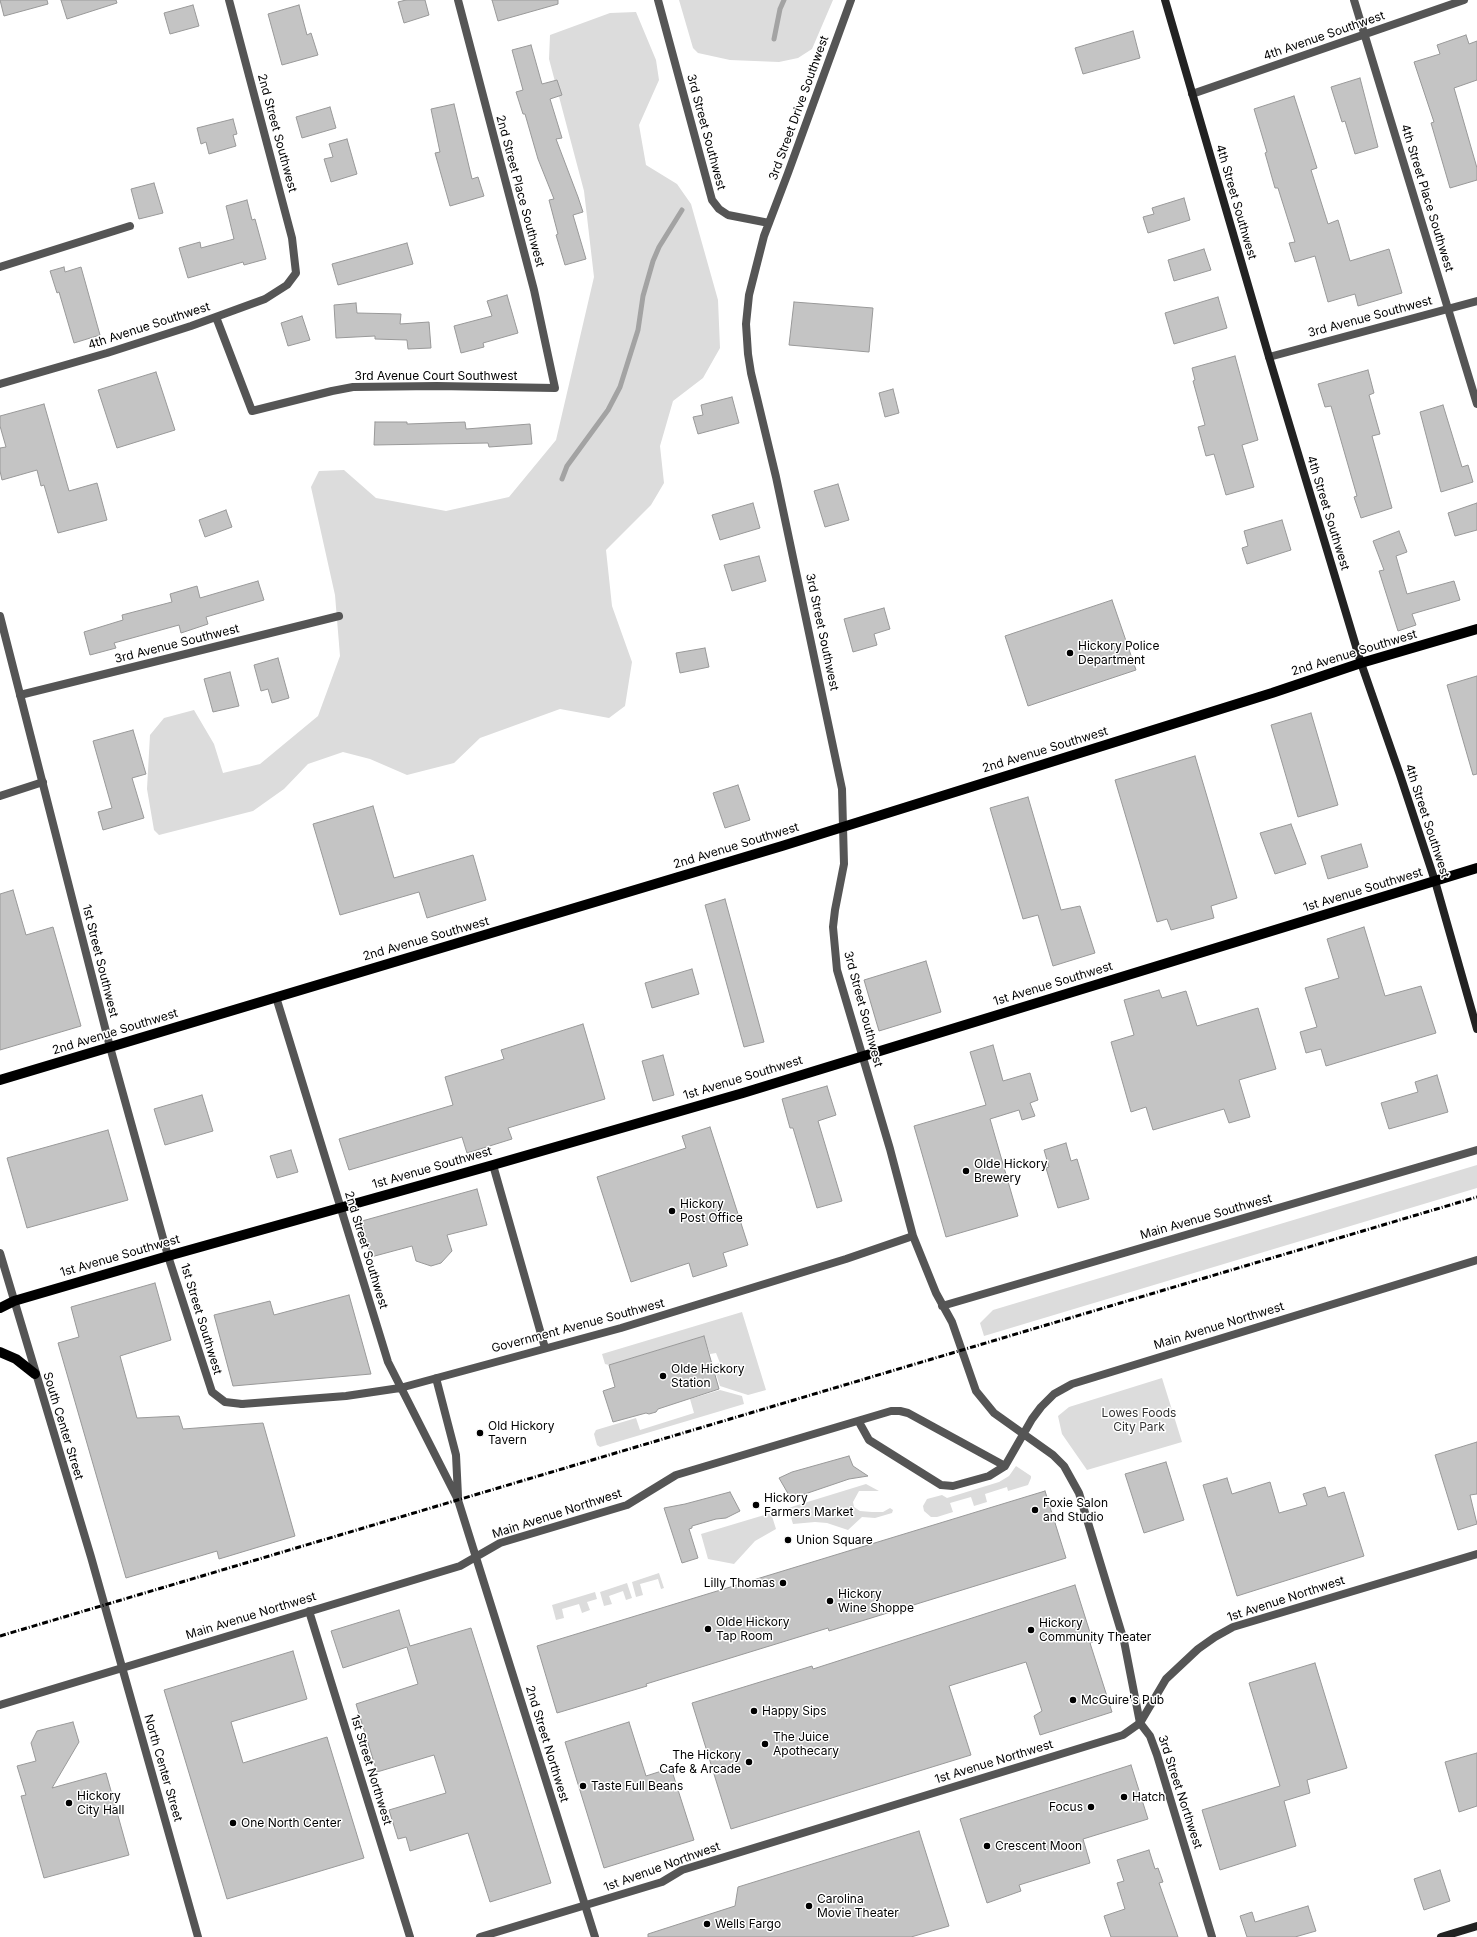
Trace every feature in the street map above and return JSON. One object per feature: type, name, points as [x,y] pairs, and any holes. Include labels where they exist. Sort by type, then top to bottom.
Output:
[{"type":"main road","name":"4th Street Southwest","points":[[1165,0],[1269,357],[1361,663],[1400,775],[1434,881],[1477,1029]]},
{"type":"main road","name":"2nd Avenue Southwest","points":[[0,1080],[845,826],[1272,693],[1361,663],[1477,629]]},
{"type":"main road","name":"1st Avenue Southwest","points":[[0,1308],[14,1301],[168,1256],[493,1165],[750,1090],[1477,868]]},
{"type":"main road","points":[[0,1352],[16,1359],[35,1374]]},
{"type":"main road","points":[[1441,1937],[1477,1926]]},
{"type":"street","name":"2nd Street Southwest","points":[[229,0],[292,238],[296,273]]},
{"type":"street","name":"2nd Street Place Southwest","points":[[458,0],[534,290],[555,388]]},
{"type":"street","name":"3rd Street Southwest","points":[[658,0],[712,200],[719,209],[728,215],[769,223],[764,236],[749,295],[746,324],[748,354],[829,721],[842,789],[845,826],[844,864],[834,910],[833,944],[837,970],[890,1149],[913,1236],[942,1306]]},
{"type":"street","name":"3rd Street Drive Southwest","points":[[769,223],[851,0]]},
{"type":"street","name":"4th Street Place Southwest","points":[[1354,0],[1363,36],[1477,404]]},
{"type":"street","name":"4th Avenue Southwest","points":[[1192,94],[1464,0]]},
{"type":"street","points":[[0,267],[130,226]]},
{"type":"street","name":"4th Avenue Southwest","points":[[0,384],[107,353],[216,317],[274,295],[286,285],[296,273]]},
{"type":"street","name":"3rd Avenue Southwest","points":[[1269,357],[1477,301]]},
{"type":"street","name":"3rd Avenue Court Southwest","points":[[216,317],[252,411],[353,387],[437,386],[555,388]]},
{"type":"street","name":"1st Street Southwest","points":[[0,616],[110,1047],[168,1256],[212,1392],[225,1402],[242,1404]]},
{"type":"street","name":"3rd Avenue Southwest","points":[[20,695],[339,616]]},
{"type":"street","points":[[0,796],[43,782]]},
{"type":"street","name":"2nd Street Southwest","points":[[276,997],[388,1362],[458,1500],[476,1557]]},
{"type":"street","name":"Main Avenue Southwest","points":[[942,1306],[1477,1150]]},
{"type":"street","points":[[493,1165],[545,1348]]},
{"type":"street","name":"Government Avenue Southwest","points":[[242,1404],[346,1396],[400,1388],[628,1326],[846,1259],[913,1236]]},
{"type":"street","name":"South Center Street","points":[[0,1253],[104,1605]]},
{"type":"street","name":"Main Avenue Northwest","points":[[859,1422],[869,1440],[941,1485],[953,1486],[989,1476],[1005,1466],[1032,1419],[1054,1394],[1072,1384],[1477,1260]]},
{"type":"street","name":"3rd Street Northwest","points":[[942,1306],[952,1322],[976,1391],[994,1414],[1024,1433],[1053,1455],[1064,1466],[1079,1493],[1124,1641],[1140,1723],[1150,1736],[1157,1755],[1212,1937]]},
{"type":"street","name":"2nd Street Southwest","points":[[436,1378],[456,1455],[458,1500]]},
{"type":"street","name":"Main Avenue Northwest","points":[[0,1705],[453,1569],[500,1543],[627,1505],[676,1475],[859,1422],[891,1411],[900,1411],[914,1417],[1005,1466]]},
{"type":"street","name":"1st Avenue Northwest","points":[[480,1937],[662,1882],[682,1870],[1123,1735],[1140,1723],[1166,1679],[1198,1649],[1233,1627],[1477,1554]]},
{"type":"street","name":"2nd Street Northwest","points":[[476,1557],[595,1937]]},
{"type":"street","name":"North Center Street","points":[[104,1605],[198,1937]]},
{"type":"street","name":"1st Street Northwest","points":[[309,1611],[410,1937]]},
{"type":"green space","points":[[679,0],[833,0],[812,49],[798,58],[779,62],[730,60],[698,53],[693,48]]},
{"type":"green space","points":[[636,12],[656,60],[659,80],[639,125],[646,165],[677,184],[691,204],[718,300],[720,348],[703,378],[673,401],[660,446],[664,483],[651,505],[606,550],[612,606],[632,662],[625,706],[609,718],[560,709],[480,738],[454,763],[407,775],[370,759],[343,752],[308,764],[284,789],[253,811],[159,835],[154,830],[147,789],[150,735],[164,718],[194,710],[214,744],[223,773],[260,764],[318,716],[340,656],[335,595],[311,487],[319,471],[344,470],[376,498],[446,511],[509,497],[556,440],[594,277],[584,191],[549,59],[550,35],[610,13]]},
{"type":"green space","points":[[1477,1165],[1477,1188],[984,1336],[980,1323],[993,1310]]},
{"type":"green space","points":[[742,1312],[766,1390],[748,1395],[720,1386],[713,1365],[720,1363],[716,1353],[710,1354],[704,1336],[609,1365],[605,1364],[602,1354]]},
{"type":"green space","name":"Lowes Foods City Park","points":[[1162,1378],[1182,1442],[1087,1470],[1062,1434],[1058,1416],[1069,1407]]},
{"type":"green space","points":[[720,1390],[742,1396],[744,1404],[600,1447],[597,1445],[594,1434],[596,1430],[636,1418],[640,1430],[694,1413],[690,1399]]},
{"type":"green space","points":[[1016,1466],[1031,1476],[1028,1485],[1008,1491],[1007,1487],[985,1494],[987,1502],[974,1506],[971,1497],[950,1503],[953,1512],[937,1517],[931,1517],[924,1511],[923,1506],[927,1499],[942,1495],[947,1498],[999,1482],[1009,1476]]},
{"type":"green space","points":[[866,1484],[879,1491],[859,1491],[853,1502],[854,1507],[860,1511],[872,1512],[883,1512],[890,1508],[893,1510],[892,1513],[875,1518],[862,1517],[848,1530],[827,1523],[815,1522],[793,1524],[788,1508]]},
{"type":"green space","points":[[771,1513],[776,1529],[755,1541],[734,1564],[708,1559],[701,1534]]},
{"type":"green space","points":[[659,1573],[664,1588],[661,1589],[658,1579],[640,1584],[643,1595],[636,1597],[632,1582]]},
{"type":"green space","points":[[627,1583],[632,1598],[626,1600],[623,1591],[609,1596],[612,1604],[604,1606],[600,1592]]},
{"type":"green space","points":[[595,1592],[597,1599],[587,1602],[590,1610],[582,1613],[579,1604],[562,1609],[564,1618],[556,1620],[552,1605]]},
{"type":"building","points":[[0,0],[47,0],[48,4],[4,16]]},
{"type":"building","points":[[61,0],[116,0],[117,3],[67,19]]},
{"type":"building","points":[[406,0],[425,0],[429,15],[404,23],[398,2]]},
{"type":"building","points":[[492,0],[558,0],[558,4],[498,21]]},
{"type":"building","points":[[193,5],[199,26],[170,34],[164,13]]},
{"type":"building","points":[[299,5],[307,35],[311,33],[318,55],[282,65],[268,14]]},
{"type":"building","points":[[1133,31],[1140,58],[1083,74],[1075,48]]},
{"type":"building","points":[[1466,35],[1469,44],[1477,41],[1477,80],[1454,88],[1477,168],[1477,180],[1450,188],[1431,123],[1434,122],[1414,62],[1440,54],[1437,45]]},
{"type":"building","points":[[531,45],[542,84],[557,80],[562,95],[550,99],[562,138],[556,139],[583,212],[573,215],[586,259],[565,265],[556,235],[558,234],[549,200],[554,199],[538,159],[525,114],[523,114],[516,92],[523,90],[512,50]]},
{"type":"building","points":[[1360,78],[1378,147],[1355,154],[1345,121],[1342,122],[1331,87]]},
{"type":"building","points":[[1294,96],[1317,168],[1311,170],[1328,224],[1338,220],[1350,261],[1389,249],[1402,293],[1358,306],[1355,294],[1328,302],[1315,256],[1295,262],[1289,243],[1295,242],[1278,188],[1275,188],[1265,153],[1267,152],[1254,109]]},
{"type":"building","points":[[454,104],[472,179],[478,177],[484,196],[450,206],[435,153],[440,152],[431,109]]},
{"type":"building","points":[[330,107],[336,128],[302,138],[296,117]]},
{"type":"building","points":[[233,119],[237,134],[233,135],[236,146],[209,154],[206,142],[201,144],[197,128]]},
{"type":"building","points":[[347,139],[357,174],[331,182],[324,159],[333,157],[329,144]]},
{"type":"building","points":[[154,183],[163,213],[139,219],[131,189]]},
{"type":"building","points":[[1184,198],[1190,220],[1148,233],[1143,217],[1154,214],[1152,208]]},
{"type":"building","points":[[247,200],[252,220],[255,219],[266,259],[244,265],[243,262],[188,278],[179,248],[200,242],[201,248],[234,239],[226,206]]},
{"type":"building","points":[[407,243],[413,264],[338,285],[332,264]]},
{"type":"building","points":[[1204,249],[1211,270],[1174,281],[1168,260]]},
{"type":"building","points":[[64,267],[65,272],[81,267],[100,335],[74,343],[59,292],[57,293],[50,271]]},
{"type":"building","points":[[507,295],[518,333],[483,343],[484,347],[461,353],[454,326],[492,316],[487,301]]},
{"type":"building","points":[[1218,297],[1227,328],[1174,344],[1165,313]]},
{"type":"building","points":[[794,302],[873,308],[869,352],[789,345]]},
{"type":"building","points":[[356,303],[357,313],[401,314],[400,324],[429,322],[431,348],[408,349],[407,340],[375,339],[375,336],[336,338],[334,305]]},
{"type":"building","points":[[302,316],[310,340],[288,346],[281,323]]},
{"type":"building","points":[[1235,356],[1258,440],[1242,445],[1254,487],[1226,495],[1214,454],[1206,456],[1198,427],[1205,425],[1193,381],[1195,380],[1192,368]]},
{"type":"building","points":[[1368,370],[1374,393],[1369,395],[1380,434],[1372,436],[1392,508],[1361,518],[1354,497],[1357,496],[1331,406],[1325,407],[1318,384]]},
{"type":"building","points":[[156,372],[175,430],[117,448],[98,390]]},
{"type":"building","points":[[893,389],[899,413],[885,417],[879,393]]},
{"type":"building","points":[[732,397],[739,423],[698,434],[693,417],[703,415],[701,405]]},
{"type":"building","points":[[44,404],[69,491],[97,483],[107,520],[58,533],[44,485],[41,486],[37,470],[2,480],[0,471],[0,448],[6,447],[0,426],[0,416]]},
{"type":"building","points":[[1443,405],[1462,467],[1468,465],[1473,482],[1441,492],[1420,412]]},
{"type":"building","points":[[375,422],[407,422],[407,424],[465,422],[466,429],[530,424],[532,444],[489,447],[488,443],[374,445]]},
{"type":"building","points":[[838,484],[849,520],[825,527],[814,491]]},
{"type":"building","points":[[753,503],[760,528],[720,540],[712,515]]},
{"type":"building","points":[[1477,503],[1477,530],[1455,536],[1448,513]]},
{"type":"building","points":[[226,510],[232,527],[205,537],[199,520]]},
{"type":"building","points":[[1282,520],[1291,550],[1247,564],[1242,548],[1248,546],[1244,531]]},
{"type":"building","points":[[1399,531],[1407,552],[1396,556],[1407,594],[1454,581],[1460,600],[1412,614],[1416,625],[1398,631],[1379,571],[1384,570],[1373,541]]},
{"type":"building","points":[[759,556],[766,581],[732,591],[724,565]]},
{"type":"building","points":[[258,581],[264,600],[206,617],[208,624],[181,633],[179,625],[114,643],[116,648],[90,655],[84,632],[123,620],[122,615],[172,602],[170,594],[197,586],[200,598]]},
{"type":"building","name":"Hickory Police Department","points":[[1112,600],[1136,670],[1028,706],[1005,636]]},
{"type":"building","points":[[884,608],[890,629],[874,634],[877,645],[853,652],[844,619]]},
{"type":"building","points":[[705,648],[709,667],[680,673],[676,653]]},
{"type":"building","points":[[278,658],[289,698],[272,703],[268,689],[261,691],[254,665]]},
{"type":"building","points":[[230,672],[239,706],[213,712],[204,679]]},
{"type":"building","points":[[1477,676],[1477,774],[1473,775],[1447,685]]},
{"type":"building","points":[[1311,713],[1338,805],[1298,817],[1271,725]]},
{"type":"building","points":[[133,730],[146,774],[132,778],[144,818],[103,830],[98,812],[112,808],[93,741]]},
{"type":"building","points":[[1195,756],[1237,898],[1211,906],[1214,918],[1171,930],[1167,919],[1157,922],[1115,780]]},
{"type":"building","points":[[738,785],[750,820],[725,828],[713,793]]},
{"type":"building","points":[[1028,797],[1061,910],[1080,906],[1095,953],[1053,966],[1038,915],[1023,919],[990,808]]},
{"type":"building","points":[[373,806],[394,878],[473,855],[486,900],[427,918],[419,892],[340,915],[313,824]]},
{"type":"building","points":[[1291,824],[1306,864],[1275,874],[1260,833]]},
{"type":"building","points":[[1361,844],[1368,867],[1328,879],[1321,856]]},
{"type":"building","points":[[13,890],[26,935],[53,927],[81,1026],[0,1050],[0,894]]},
{"type":"building","points":[[725,899],[764,1042],[744,1047],[705,905]]},
{"type":"building","points":[[1364,927],[1385,996],[1421,986],[1436,1033],[1326,1066],[1321,1049],[1306,1053],[1300,1032],[1317,1027],[1305,988],[1339,978],[1327,939]]},
{"type":"building","points":[[926,961],[941,1012],[879,1031],[864,980]]},
{"type":"building","points":[[692,969],[699,994],[652,1008],[645,983]]},
{"type":"building","points":[[1159,990],[1162,998],[1186,991],[1197,1026],[1258,1008],[1276,1069],[1239,1080],[1250,1117],[1229,1123],[1224,1109],[1153,1130],[1146,1107],[1131,1112],[1111,1042],[1134,1035],[1124,1000]]},
{"type":"building","points":[[583,1024],[605,1099],[508,1128],[512,1139],[467,1153],[462,1137],[349,1170],[339,1139],[453,1105],[445,1077],[504,1059],[501,1050]]},
{"type":"building","name":"Olde Hickory Brewery","points":[[993,1045],[1003,1081],[1030,1073],[1038,1100],[1030,1103],[1035,1116],[1022,1120],[1019,1110],[990,1119],[1018,1216],[946,1237],[914,1126],[986,1105],[970,1052]]},
{"type":"building","points":[[663,1055],[674,1095],[653,1101],[642,1061]]},
{"type":"building","points":[[1437,1075],[1448,1112],[1389,1129],[1381,1103],[1418,1092],[1415,1082]]},
{"type":"building","points":[[827,1086],[836,1115],[818,1121],[842,1201],[817,1208],[793,1128],[790,1128],[782,1099]]},
{"type":"building","points":[[202,1095],[213,1131],[165,1145],[154,1109]]},
{"type":"building","name":"Hickory Post Office","points":[[710,1127],[748,1245],[723,1253],[727,1266],[693,1277],[689,1263],[631,1282],[597,1177],[686,1148],[682,1136]]},
{"type":"building","points":[[108,1130],[128,1200],[27,1228],[7,1158]]},
{"type":"building","points":[[1066,1143],[1071,1161],[1077,1159],[1089,1199],[1058,1208],[1046,1168],[1049,1167],[1044,1150]]},
{"type":"building","points":[[291,1150],[298,1172],[277,1178],[270,1156]]},
{"type":"building","points":[[477,1189],[487,1225],[447,1235],[452,1251],[441,1263],[431,1266],[416,1261],[412,1246],[371,1257],[362,1221]]},
{"type":"building","points":[[155,1283],[171,1340],[120,1356],[137,1418],[179,1416],[183,1429],[263,1423],[295,1536],[219,1559],[217,1551],[126,1578],[58,1343],[79,1337],[71,1307]]},
{"type":"building","points":[[349,1295],[371,1374],[233,1386],[214,1315],[270,1301],[274,1315]]},
{"type":"building","name":"Olde Hickory Station","points":[[704,1336],[719,1389],[658,1409],[656,1412],[649,1414],[646,1413],[613,1422],[603,1391],[615,1387],[609,1365]]},
{"type":"building","points":[[1477,1442],[1477,1494],[1470,1495],[1477,1524],[1458,1530],[1435,1455]]},
{"type":"building","points":[[849,1456],[853,1466],[868,1476],[849,1479],[799,1496],[790,1497],[779,1478],[792,1472]]},
{"type":"building","points":[[1166,1462],[1184,1520],[1144,1533],[1125,1474]]},
{"type":"building","points":[[1227,1478],[1232,1494],[1270,1482],[1279,1513],[1307,1505],[1303,1494],[1325,1487],[1328,1497],[1344,1492],[1364,1556],[1237,1596],[1203,1485]]},
{"type":"building","points":[[1045,1491],[1066,1558],[829,1631],[828,1628],[557,1713],[537,1646]]},
{"type":"building","points":[[730,1492],[740,1511],[726,1518],[716,1519],[692,1526],[692,1528],[689,1529],[698,1558],[682,1563],[664,1508]]},
{"type":"building","points":[[1075,1585],[1093,1642],[1090,1643],[1112,1712],[1040,1735],[1034,1716],[1042,1711],[1026,1662],[949,1686],[971,1755],[731,1829],[692,1703],[812,1666],[813,1669]]},
{"type":"building","points":[[399,1610],[410,1646],[471,1628],[551,1883],[490,1902],[468,1833],[410,1851],[406,1837],[398,1839],[389,1810],[446,1793],[434,1755],[377,1772],[356,1704],[418,1684],[407,1647],[343,1668],[331,1631]]},
{"type":"building","points":[[293,1651],[307,1699],[231,1722],[243,1763],[327,1737],[364,1858],[227,1899],[164,1690]]},
{"type":"building","points":[[1315,1663],[1347,1768],[1307,1780],[1310,1793],[1284,1801],[1296,1846],[1220,1870],[1202,1810],[1280,1786],[1249,1683]]},
{"type":"building","name":"Hickory City Hall","points":[[73,1722],[79,1742],[52,1788],[106,1773],[129,1855],[44,1878],[21,1796],[26,1795],[17,1766],[36,1761],[31,1743],[37,1731]]},
{"type":"building","points":[[629,1722],[646,1776],[671,1768],[694,1840],[604,1868],[565,1742]]},
{"type":"building","points":[[1477,1753],[1477,1806],[1459,1812],[1445,1762]]},
{"type":"building","points":[[1131,1765],[1148,1819],[1083,1839],[1090,1863],[1019,1885],[1021,1891],[987,1903],[960,1819]]},
{"type":"building","points":[[919,1831],[949,1926],[911,1937],[648,1937],[648,1934],[735,1906],[738,1887]]},
{"type":"building","points":[[1149,1850],[1155,1869],[1158,1868],[1163,1882],[1159,1883],[1178,1937],[1111,1937],[1104,1916],[1125,1909],[1117,1883],[1124,1881],[1117,1860]]},
{"type":"building","points":[[1440,1870],[1450,1901],[1424,1910],[1414,1879]]},
{"type":"building","points":[[1308,1906],[1316,1931],[1295,1937],[1247,1937],[1240,1916],[1252,1912],[1255,1922]]},
{"type":"waterway","points":[[774,39],[780,9],[784,0]]},
{"type":"waterway","points":[[562,479],[567,466],[608,410],[620,387],[638,330],[643,296],[653,261],[659,247],[682,210]]},
{"type":"railway","points":[[0,1636],[1477,1197]]},
{"type":"place","name":"Hickory Police Department","points":[[1070,653]]},
{"type":"place","name":"Olde Hickory Brewery","points":[[966,1171]]},
{"type":"place","name":"Hickory Post Office","points":[[672,1211]]},
{"type":"place","name":"Olde Hickory Station","points":[[663,1376]]},
{"type":"place","name":"Old Hickory Tavern","points":[[480,1433]]},
{"type":"place","name":"Hickory Farmers Market","points":[[756,1505]]},
{"type":"place","name":"Foxie Salon and Studio","points":[[1035,1510]]},
{"type":"place","name":"Union Square","points":[[788,1540]]},
{"type":"place","name":"Lilly Thomas","points":[[783,1583]]},
{"type":"place","name":"Hickory Wine Shoppe","points":[[830,1601]]},
{"type":"place","name":"Olde Hickory Tap Room","points":[[708,1629]]},
{"type":"place","name":"Hickory Community Theater","points":[[1031,1630]]},
{"type":"place","name":"McGuire's Pub","points":[[1073,1700]]},
{"type":"place","name":"Happy Sips","points":[[754,1711]]},
{"type":"place","name":"The Juice Apothecary","points":[[765,1744]]},
{"type":"place","name":"The Hickory Cafe & Arcade","points":[[749,1762]]},
{"type":"place","name":"Taste Full Beans","points":[[583,1786]]},
{"type":"place","name":"Hatch","points":[[1124,1797]]},
{"type":"place","name":"Hickory City Hall","points":[[69,1803]]},
{"type":"place","name":"Focus","points":[[1091,1807]]},
{"type":"place","name":"One North Center","points":[[233,1823]]},
{"type":"place","name":"Crescent Moon","points":[[987,1846]]},
{"type":"place","name":"Carolina Movie Theater","points":[[809,1906]]},
{"type":"place","name":"Wells Fargo","points":[[707,1924]]}]
